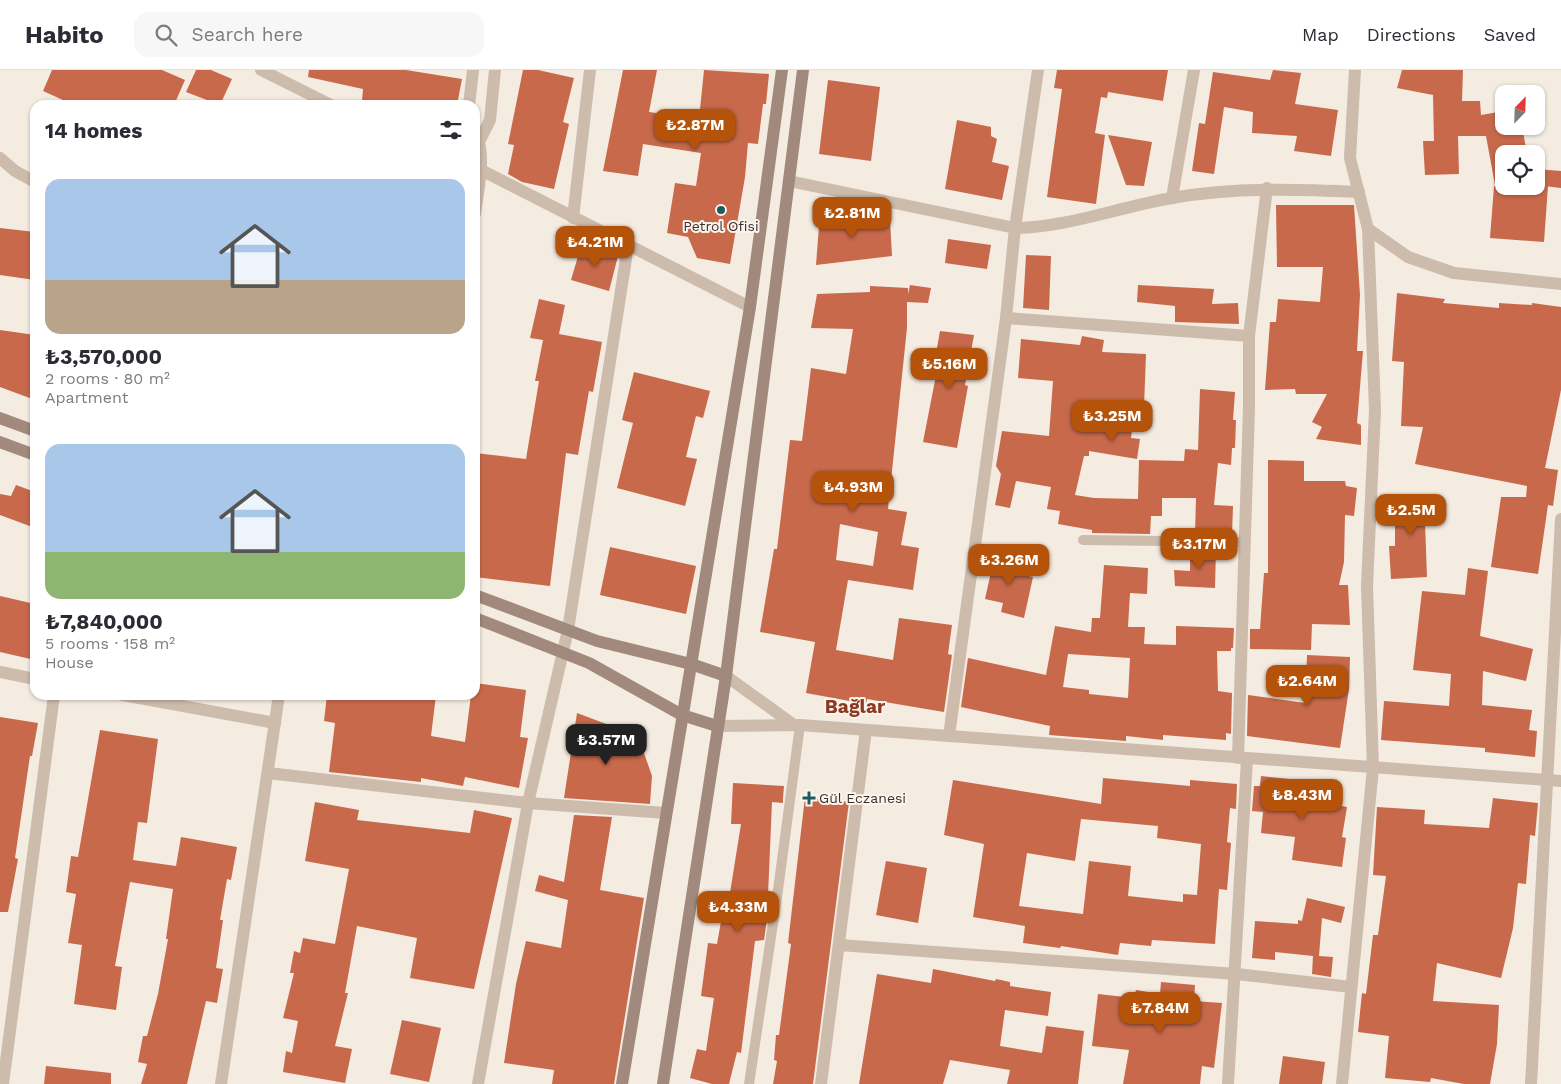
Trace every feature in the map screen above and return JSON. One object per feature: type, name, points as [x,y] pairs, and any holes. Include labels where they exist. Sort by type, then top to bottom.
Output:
[{"type":"main road","points":[[622,1084],[750,307],[782,70]]},
{"type":"main road","points":[[663,1084],[726,676],[803,70]]},
{"type":"main road","points":[[0,418],[30,429]]},
{"type":"main road","points":[[0,442],[30,452]]},
{"type":"main road","points":[[480,597],[597,641],[691,664],[726,676]]},
{"type":"main road","points":[[480,620],[589,663],[682,715],[717,726]]},
{"type":"street","points":[[261,70],[317,100]]},
{"type":"street","points":[[470,100],[473,70]]},
{"type":"street","points":[[480,133],[490,120],[495,70]]},
{"type":"street","points":[[573,218],[590,70]]},
{"type":"street","points":[[949,736],[1006,318],[1015,228],[1038,70]]},
{"type":"street","points":[[1172,198],[1194,70]]},
{"type":"street","points":[[1342,1084],[1373,768],[1367,586],[1374,410],[1368,229],[1350,158],[1355,70]]},
{"type":"street","points":[[0,158],[14,171],[30,179]]},
{"type":"street","points":[[480,169],[750,307]]},
{"type":"street","points":[[789,180],[1015,228],[1050,226],[1172,198],[1267,188],[1359,192]]},
{"type":"street","points":[[1228,1084],[1236,974],[1242,758],[1244,542],[1249,408],[1249,336],[1267,188]]},
{"type":"street","points":[[1368,229],[1408,257],[1454,273],[1561,284]]},
{"type":"street","points":[[478,1084],[528,803],[568,630],[628,246]]},
{"type":"street","points":[[1006,318],[1249,336]]},
{"type":"street","points":[[1531,1084],[1561,519]]},
{"type":"street","points":[[0,672],[30,678]]},
{"type":"street","points":[[726,676],[797,725]]},
{"type":"street","points":[[3,1084],[53,700]]},
{"type":"street","points":[[150,700],[275,723]]},
{"type":"street","points":[[222,1084],[278,700]]},
{"type":"street","points":[[717,726],[797,725],[1561,781]]},
{"type":"street","points":[[821,1084],[866,730]]},
{"type":"street","points":[[268,773],[528,803],[666,813]]},
{"type":"street","points":[[839,945],[1236,974],[1351,987]]},
{"type":"lane","points":[[1083,540],[1244,542]]},
{"type":"lane","points":[[748,1084],[778,890],[797,725]]},
{"type":"building","points":[[52,70],[162,70],[185,80],[176,100],[63,100],[43,91]]},
{"type":"building","points":[[196,70],[211,70],[232,79],[222,100],[207,100],[186,92]]},
{"type":"building","points":[[309,70],[406,70],[462,79],[458,100],[362,100],[363,89],[308,77]]},
{"type":"building","points":[[523,70],[538,70],[574,78],[563,122],[569,124],[554,189],[522,182],[508,174],[514,145],[508,144]]},
{"type":"building","points":[[623,70],[657,70],[649,112],[699,119],[704,70],[769,74],[766,104],[763,104],[758,144],[748,143],[745,177],[730,264],[697,258],[688,237],[667,233],[675,183],[696,186],[701,153],[643,144],[638,176],[603,171]]},
{"type":"building","points":[[1057,70],[1168,70],[1163,101],[1108,92],[1107,98],[1101,97],[1095,133],[1105,135],[1096,204],[1047,197],[1062,89],[1054,88]]},
{"type":"building","points":[[1273,70],[1301,73],[1295,104],[1338,110],[1331,156],[1294,151],[1297,136],[1252,133],[1253,112],[1224,107],[1214,174],[1192,171],[1199,123],[1205,124],[1213,72],[1270,80]]},
{"type":"building","points":[[1402,70],[1463,70],[1462,101],[1480,101],[1481,115],[1495,113],[1495,135],[1524,135],[1525,145],[1495,145],[1495,185],[1486,136],[1458,136],[1459,174],[1425,175],[1423,141],[1434,141],[1433,95],[1397,88]]},
{"type":"building","points":[[828,80],[880,87],[871,161],[819,154]]},
{"type":"building","points":[[957,120],[991,127],[991,136],[997,139],[992,162],[1009,166],[1002,200],[945,189]]},
{"type":"building","points":[[1108,135],[1152,142],[1144,186],[1126,185]]},
{"type":"building","points":[[1545,170],[1561,171],[1561,188],[1545,186]]},
{"type":"building","points":[[1494,186],[1495,195],[1545,195],[1545,186],[1548,186],[1544,242],[1490,238]]},
{"type":"building","points":[[1276,205],[1354,205],[1360,295],[1357,351],[1363,351],[1357,423],[1361,425],[1361,445],[1316,439],[1322,427],[1312,422],[1327,394],[1296,394],[1295,389],[1265,390],[1270,322],[1276,322],[1278,299],[1320,302],[1323,267],[1277,267]]},
{"type":"building","points":[[820,213],[890,220],[892,256],[816,265]]},
{"type":"building","points":[[0,228],[30,231],[30,279],[0,275]]},
{"type":"building","points":[[948,239],[991,245],[987,269],[945,263]]},
{"type":"building","points":[[581,246],[618,256],[609,291],[571,280]]},
{"type":"building","points":[[1026,255],[1051,256],[1049,310],[1023,308]]},
{"type":"building","points":[[910,285],[931,288],[928,303],[907,302],[907,328],[888,509],[907,512],[901,545],[919,548],[913,590],[848,580],[836,650],[893,660],[899,618],[952,625],[948,654],[952,655],[944,712],[867,699],[866,704],[806,693],[815,642],[760,632],[774,549],[777,549],[790,440],[802,441],[811,368],[846,374],[853,329],[811,328],[817,294],[870,292],[870,286],[908,288],[908,294]],"holes":[[[840,524],[878,532],[873,566],[836,560]]]},
{"type":"building","points":[[1138,285],[1214,289],[1212,304],[1238,303],[1239,324],[1175,322],[1175,306],[1137,302]]},
{"type":"building","points":[[1397,293],[1445,299],[1443,303],[1499,308],[1499,303],[1532,305],[1532,303],[1561,307],[1561,390],[1545,468],[1558,470],[1553,506],[1548,505],[1538,574],[1491,567],[1501,497],[1526,497],[1527,486],[1415,464],[1423,427],[1401,426],[1404,362],[1392,361]]},
{"type":"building","points":[[539,299],[565,305],[559,334],[602,342],[593,392],[589,391],[578,455],[566,453],[550,586],[480,578],[480,454],[526,459],[539,381],[535,381],[543,340],[530,338]]},
{"type":"building","points":[[0,330],[30,334],[30,398],[0,387]]},
{"type":"building","points":[[940,331],[974,335],[965,385],[968,386],[957,448],[923,442],[939,360],[935,359]]},
{"type":"building","points":[[1082,336],[1104,340],[1102,352],[1146,354],[1144,407],[1135,407],[1131,438],[1140,439],[1137,459],[1089,451],[1089,456],[1084,456],[1075,495],[1094,498],[1138,499],[1139,460],[1184,461],[1185,449],[1198,450],[1200,389],[1235,392],[1233,420],[1236,420],[1235,448],[1232,448],[1231,465],[1218,463],[1214,505],[1233,506],[1232,535],[1195,535],[1196,498],[1162,498],[1162,516],[1151,516],[1150,534],[1092,533],[1092,530],[1058,524],[1060,511],[1047,509],[1051,487],[1016,481],[1010,508],[995,505],[1001,474],[996,466],[1002,431],[1049,436],[1053,381],[1018,378],[1021,339],[1080,345]]},
{"type":"building","points":[[634,372],[710,391],[703,418],[696,416],[686,457],[697,459],[685,506],[617,488],[633,423],[622,420]]},
{"type":"building","points":[[1268,460],[1304,461],[1304,481],[1345,481],[1346,486],[1357,488],[1354,516],[1345,515],[1344,562],[1339,585],[1348,585],[1350,625],[1312,624],[1311,650],[1250,649],[1250,629],[1260,629],[1264,573],[1268,573]]},
{"type":"building","points":[[16,485],[30,490],[30,526],[0,515],[0,494],[11,496]]},
{"type":"building","points":[[1395,495],[1435,496],[1434,524],[1425,523],[1427,577],[1391,579],[1389,546],[1395,546]]},
{"type":"building","points":[[610,547],[696,566],[686,614],[600,595]]},
{"type":"building","points":[[1195,548],[1216,549],[1215,588],[1175,586],[1174,570],[1190,571],[1190,556],[1194,556]]},
{"type":"building","points":[[995,554],[1022,561],[1019,574],[1033,577],[1024,618],[1001,612],[1003,603],[985,599]]},
{"type":"building","points":[[1104,565],[1148,568],[1147,594],[1130,593],[1128,627],[1145,627],[1144,644],[1176,645],[1176,626],[1234,628],[1233,648],[1231,648],[1231,651],[1217,651],[1218,691],[1232,693],[1231,734],[1226,733],[1226,740],[1163,735],[1163,740],[1126,736],[1126,741],[1049,735],[1050,726],[961,707],[968,658],[1046,675],[1055,626],[1091,632],[1092,618],[1100,618]],"holes":[[[1068,654],[1130,658],[1128,698],[1089,694],[1089,690],[1063,687]]]},
{"type":"building","points":[[1468,568],[1488,571],[1480,636],[1533,649],[1526,681],[1483,671],[1482,705],[1532,710],[1529,730],[1537,731],[1535,757],[1485,752],[1485,748],[1381,740],[1384,701],[1449,706],[1451,674],[1413,670],[1422,591],[1465,595]]},
{"type":"building","points":[[0,596],[30,603],[30,659],[0,652]]},
{"type":"building","points":[[1307,655],[1350,657],[1349,689],[1340,748],[1247,736],[1248,695],[1305,703]]},
{"type":"building","points":[[480,684],[526,690],[520,737],[528,738],[519,788],[465,777],[463,786],[421,778],[421,782],[329,772],[335,723],[324,721],[326,700],[435,700],[431,736],[465,742],[470,700],[480,700]]},
{"type":"building","points":[[577,713],[617,728],[644,753],[652,776],[650,804],[564,798]]},
{"type":"building","points":[[0,717],[38,723],[32,756],[30,756],[15,858],[18,859],[8,912],[0,912]]},
{"type":"building","points":[[100,730],[158,739],[147,823],[138,822],[133,860],[176,866],[181,837],[237,847],[231,880],[227,879],[220,920],[223,920],[216,968],[223,969],[217,1003],[206,1001],[187,1084],[141,1084],[147,1064],[138,1062],[143,1036],[147,1036],[158,994],[168,939],[166,939],[173,889],[130,882],[115,966],[122,967],[116,1010],[74,1004],[82,945],[68,943],[76,894],[66,892],[71,856],[78,857]]},
{"type":"building","points":[[1261,776],[1300,780],[1298,797],[1347,807],[1342,837],[1346,838],[1342,867],[1292,860],[1295,837],[1261,833],[1263,812],[1252,811],[1254,786],[1260,786]]},
{"type":"building","points":[[1103,778],[1190,786],[1190,780],[1237,784],[1236,809],[1230,808],[1227,842],[1231,843],[1227,890],[1219,889],[1215,944],[1152,940],[1151,946],[1120,943],[1118,955],[1061,946],[1060,948],[1023,943],[1025,926],[973,917],[984,844],[944,835],[953,780],[1101,804]],"holes":[[[1081,819],[1158,826],[1157,838],[1201,844],[1197,895],[1183,894],[1183,902],[1128,896],[1131,866],[1089,861],[1083,914],[1019,906],[1027,853],[1075,861]]]},
{"type":"building","points":[[733,783],[784,786],[783,803],[772,802],[767,919],[764,940],[755,941],[741,1053],[737,1052],[729,1084],[712,1084],[690,1078],[697,1049],[706,1051],[714,998],[701,996],[708,943],[717,944],[725,899],[729,899],[741,824],[731,824]]},
{"type":"building","points":[[805,797],[849,802],[813,1084],[773,1084],[777,1061],[774,1060],[776,1035],[779,1035],[791,944],[788,943]]},
{"type":"building","points":[[1493,798],[1538,803],[1535,836],[1530,835],[1526,884],[1518,883],[1513,928],[1501,978],[1437,963],[1433,1001],[1499,1005],[1497,1044],[1490,1084],[1464,1084],[1431,1078],[1430,1082],[1385,1078],[1389,1036],[1358,1032],[1362,993],[1366,994],[1373,935],[1378,935],[1386,876],[1373,875],[1377,807],[1425,810],[1424,824],[1489,828]]},
{"type":"building","points":[[315,802],[359,810],[357,820],[470,833],[474,810],[512,818],[474,989],[410,978],[417,938],[357,926],[345,993],[348,993],[335,1046],[352,1049],[345,1083],[283,1072],[286,1051],[292,1053],[298,1021],[283,1018],[294,973],[290,973],[294,951],[300,953],[303,938],[335,944],[349,869],[305,861]]},
{"type":"building","points":[[574,815],[612,817],[600,890],[644,898],[614,1084],[552,1084],[554,1070],[504,1063],[516,984],[526,941],[561,948],[568,900],[535,891],[539,875],[564,882]]},
{"type":"building","points":[[886,861],[927,868],[918,923],[876,915]]},
{"type":"building","points":[[1307,898],[1345,907],[1341,923],[1322,918],[1319,956],[1333,957],[1331,977],[1312,974],[1313,956],[1275,952],[1275,960],[1252,958],[1255,921],[1298,924],[1298,920],[1302,921]]},
{"type":"building","points":[[933,969],[995,981],[996,979],[1010,982],[1010,986],[1051,992],[1048,1016],[1005,1010],[1000,1046],[1042,1053],[1046,1026],[1084,1031],[1078,1084],[1007,1084],[1010,1070],[950,1060],[943,1084],[859,1084],[877,974],[931,983]]},
{"type":"building","points":[[1161,982],[1195,985],[1194,1001],[1222,1003],[1214,1068],[1202,1066],[1200,1084],[1123,1084],[1129,1050],[1092,1046],[1098,994],[1134,998],[1136,990],[1160,994]]},
{"type":"building","points":[[402,1020],[441,1028],[429,1082],[390,1074]]},
{"type":"building","points":[[1283,1056],[1325,1062],[1322,1084],[1279,1084]]},
{"type":"building","points":[[46,1066],[111,1073],[111,1084],[44,1084]]},
{"type":"place","name":"Petrol Ofisi","points":[[721,210]]},
{"type":"place","name":"Gül Eczanesi","points":[[809,798]]},
{"type":"district","name":"Bağlar","points":[[855,706]]}]
